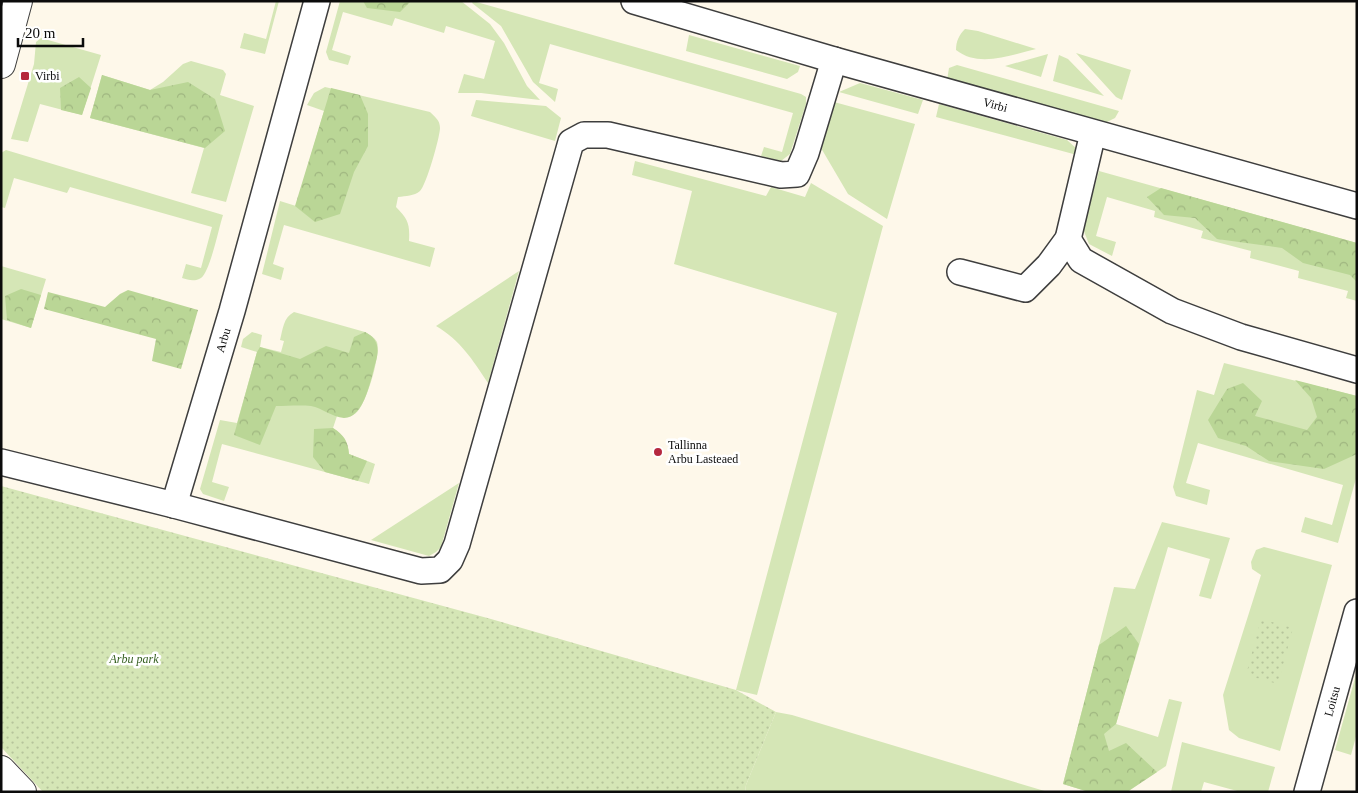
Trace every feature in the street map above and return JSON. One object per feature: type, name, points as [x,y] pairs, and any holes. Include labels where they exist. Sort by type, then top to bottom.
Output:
[{"type":"street","points":[[1,64],[18,1]]},
{"type":"street","name":"Arbu","points":[[174,505],[237,293],[316,1]]},
{"type":"street","name":"Virbi","points":[[634,1],[834,60],[1357,206]]},
{"type":"street","points":[[1,462],[174,505],[393,564],[421,570],[440,570],[450,560],[458,544],[571,142],[584,135],[608,135],[781,175],[797,174],[806,153],[834,60]]},
{"type":"street","points":[[960,272],[1025,289],[1049,265],[1068,239],[1093,133]]},
{"type":"street","points":[[1068,239],[1081,260],[1172,312],[1241,337],[1357,370]]},
{"type":"street","name":"Loitsu","points":[[1307,792],[1357,612]]},
{"type":"street","points":[[1,770],[22,792]]},
{"type":"green space","points":[[276,1],[279,1],[265,54],[240,48],[244,33],[266,39]]},
{"type":"green space","points":[[340,1],[461,1],[490,24],[504,43],[527,86],[540,100],[481,93],[458,93],[464,74],[484,79],[495,41],[446,26],[444,33],[395,18],[392,26],[343,12],[332,50],[351,56],[348,65],[329,60],[326,52]]},
{"type":"green space","points":[[363,1],[411,1],[400,12],[367,8]]},
{"type":"green space","points":[[473,1],[801,94],[806,97],[806,104],[790,154],[781,161],[761,156],[764,147],[782,152],[793,113],[550,44],[539,83],[558,89],[555,102],[533,82],[501,26],[472,3]]},
{"type":"green space","points":[[965,29],[978,31],[1036,49],[1005,57],[975,58],[956,50],[958,38]]},
{"type":"green space","points":[[689,35],[800,66],[798,72],[787,79],[686,51]]},
{"type":"green space","points":[[41,38],[101,55],[82,115],[40,104],[28,142],[11,139],[34,64],[36,42]]},
{"type":"green space","points":[[1076,53],[1131,70],[1122,100],[1116,97]]},
{"type":"green space","points":[[1048,54],[1041,77],[1005,66]]},
{"type":"green space","points":[[1059,55],[1068,59],[1104,96],[1053,81]]},
{"type":"green space","points":[[191,61],[223,70],[226,74],[220,95],[254,106],[226,202],[191,193],[204,148],[90,118],[102,75],[150,90],[163,82],[183,64]]},
{"type":"green space","points":[[957,65],[1119,111],[1115,118],[1105,123],[947,80],[949,68]]},
{"type":"green space","points":[[102,75],[150,90],[188,82],[215,99],[225,131],[205,148],[90,118]]},
{"type":"green space","points":[[79,77],[91,88],[82,115],[61,110],[60,88]]},
{"type":"green space","points":[[860,83],[923,100],[918,114],[839,92]]},
{"type":"green space","points":[[325,87],[430,112],[438,121],[440,128],[438,141],[423,187],[420,191],[410,196],[398,197],[396,207],[407,222],[409,241],[435,248],[430,267],[284,225],[273,264],[284,268],[281,280],[262,274],[280,201],[296,206],[324,111],[307,105],[314,93]]},
{"type":"green space","points":[[331,88],[360,95],[368,114],[368,146],[354,172],[340,214],[315,222],[295,206]]},
{"type":"green space","points":[[476,100],[546,106],[561,118],[555,141],[471,116]]},
{"type":"green space","points":[[834,102],[915,124],[887,219],[848,194],[821,148]]},
{"type":"green space","points":[[939,104],[1067,140],[1077,149],[1077,155],[936,117]]},
{"type":"green space","points":[[6,150],[223,215],[211,259],[204,274],[196,280],[182,278],[186,264],[201,268],[212,227],[70,187],[67,193],[14,178],[5,208],[1,207],[1,153]]},
{"type":"green space","points":[[635,161],[766,196],[771,187],[805,197],[811,183],[883,226],[757,695],[736,690],[837,313],[674,264],[692,191],[632,175]]},
{"type":"green space","points":[[1099,171],[1357,243],[1357,301],[1346,298],[1348,291],[1298,278],[1299,271],[1250,258],[1251,251],[1201,238],[1203,231],[1154,217],[1155,211],[1107,197],[1096,236],[1116,242],[1112,256],[1089,244],[1083,229]]},
{"type":"green space","points":[[1161,188],[1357,243],[1357,282],[1350,275],[1303,263],[1282,248],[1217,239],[1195,218],[1164,215],[1147,197]]},
{"type":"green space","points":[[1,266],[46,279],[31,328],[1,319]]},
{"type":"green space","points":[[519,271],[488,383],[459,344],[436,326]]},
{"type":"green space","points":[[21,289],[41,295],[31,328],[7,320],[5,296]]},
{"type":"green space","points":[[128,290],[198,310],[181,369],[152,361],[156,339],[44,309],[48,292],[105,307],[120,294]]},
{"type":"green space","points":[[294,312],[365,332],[377,342],[375,368],[360,408],[354,415],[347,417],[337,416],[333,428],[344,439],[349,454],[375,464],[369,484],[222,444],[212,482],[229,487],[224,501],[203,494],[200,489],[220,420],[237,423],[257,352],[241,347],[243,339],[252,332],[262,335],[260,347],[281,352],[284,341],[280,340],[284,324],[290,314]]},
{"type":"green space","points":[[365,332],[377,344],[377,356],[366,396],[357,411],[351,416],[340,417],[311,406],[276,406],[260,445],[234,435],[260,347],[300,359],[326,346],[349,353],[354,337]]},
{"type":"green space","points":[[1224,363],[1357,396],[1357,475],[1338,543],[1301,532],[1305,517],[1332,525],[1343,485],[1198,443],[1186,483],[1210,490],[1207,505],[1176,496],[1173,487],[1197,390],[1214,395]]},
{"type":"green space","points":[[1295,380],[1357,396],[1357,454],[1324,469],[1269,461],[1246,446],[1218,438],[1208,420],[1227,389],[1243,383],[1262,401],[1255,416],[1307,430],[1317,417],[1311,398]]},
{"type":"green space","points":[[333,428],[345,439],[349,454],[367,461],[358,481],[325,472],[313,457],[314,429]]},
{"type":"green space","points":[[459,483],[441,547],[436,552],[429,556],[371,540]]},
{"type":"green space","name":"Arbu park","points":[[1,486],[491,619],[736,690],[776,712],[746,785],[745,792],[43,792],[1,747]]},
{"type":"green space","points":[[1162,522],[1230,538],[1211,599],[1199,596],[1210,559],[1168,547],[1116,724],[1158,737],[1169,699],[1182,702],[1166,766],[1127,792],[1089,792],[1063,784],[1114,587],[1135,589]]},
{"type":"green space","points":[[1264,547],[1332,565],[1280,751],[1239,738],[1229,730],[1223,695],[1261,575],[1252,569],[1251,562],[1256,550]]},
{"type":"green space","points":[[1261,619],[1293,628],[1278,684],[1246,675]]},
{"type":"green space","points":[[1126,626],[1139,644],[1116,724],[1104,734],[1109,751],[1126,743],[1157,772],[1127,792],[1089,792],[1063,784],[1099,645]]},
{"type":"green space","points":[[1357,671],[1357,733],[1351,755],[1335,750]]},
{"type":"green space","points":[[776,712],[792,715],[1048,792],[745,792],[746,785]]},
{"type":"green space","points":[[1182,742],[1275,767],[1268,792],[1241,792],[1204,782],[1201,792],[1171,792]]},
{"type":"place","name":"Virbi","points":[[25,76]]},
{"type":"place","name":"Tallinna Arbu Lasteaed","points":[[658,452]]}]
